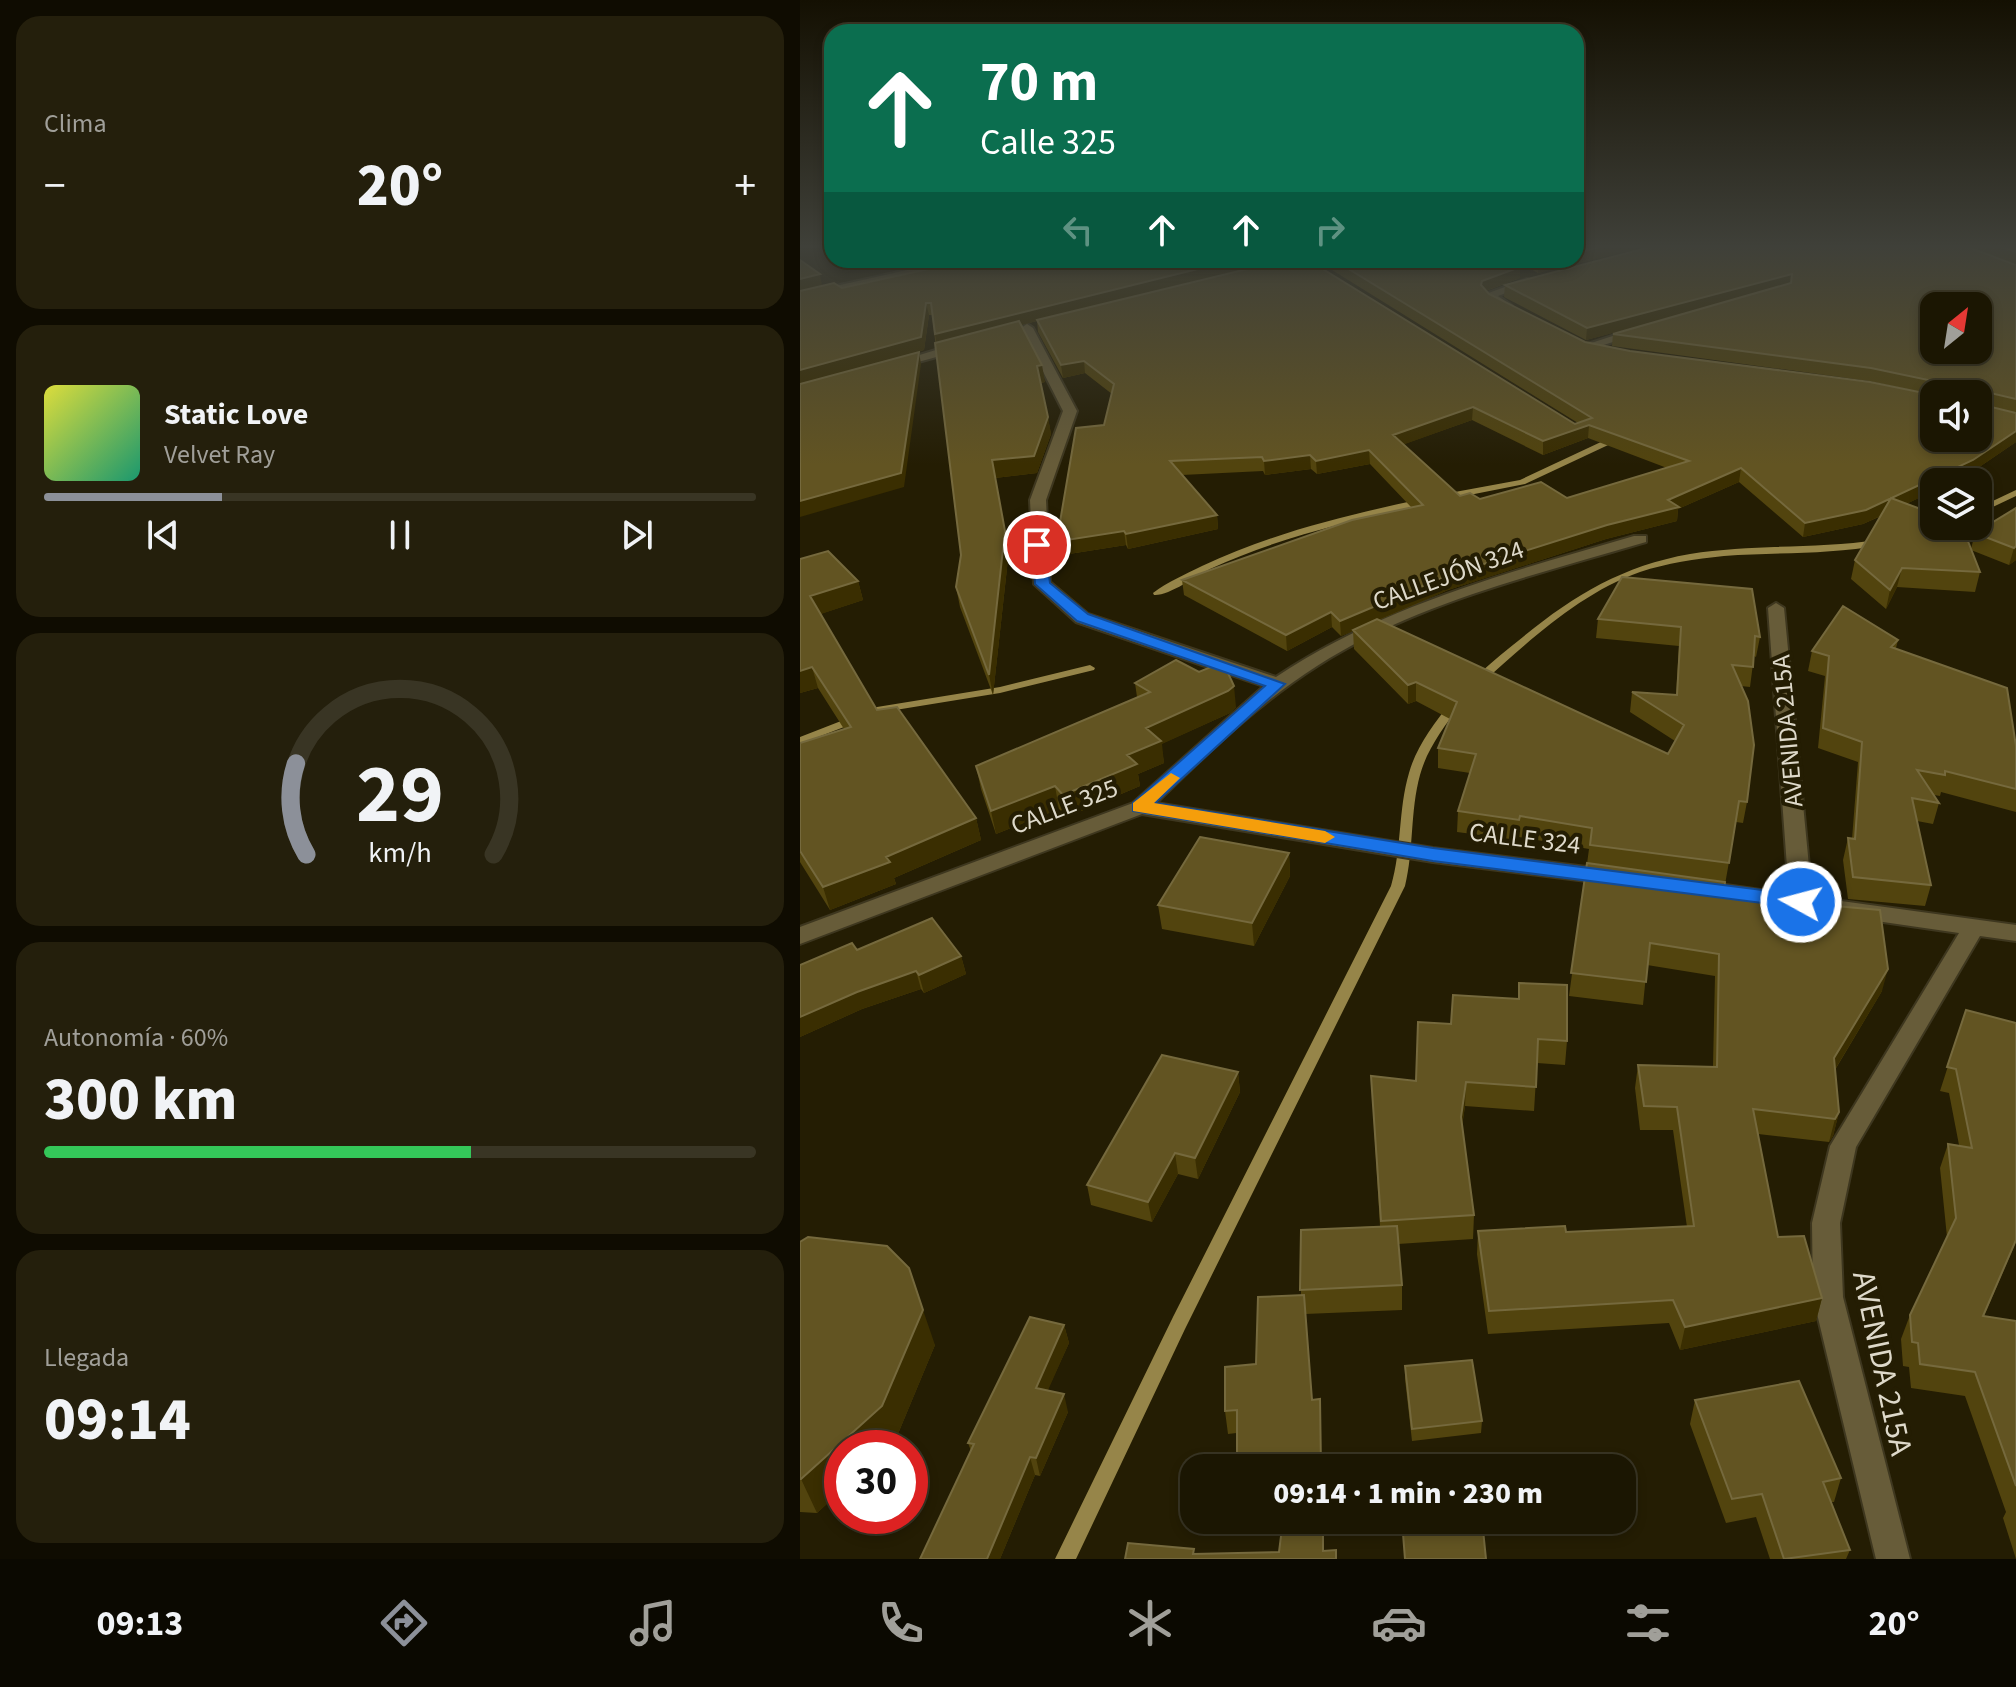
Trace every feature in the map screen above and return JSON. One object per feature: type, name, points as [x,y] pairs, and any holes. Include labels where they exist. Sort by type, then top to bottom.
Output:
[{"type":"street","points":[[1585,347],[1656,327]]},
{"type":"street","points":[[1026,328],[1070,411],[1038,500],[1042,584],[1082,618],[1277,684]]},
{"type":"street","points":[[876,370],[982,340]]},
{"type":"street","points":[[1572,341],[1614,354]]},
{"type":"street","name":"CALLEJÓN 324","points":[[1140,807],[1277,684],[1361,635],[1507,579],[1640,539]]},
{"type":"street","name":"AVENIDA 215A","points":[[1776,608],[1801,902]]},
{"type":"street","name":"CALLE 325","points":[[800,936],[1140,807],[1360,843]]},
{"type":"street","name":"CALLE 324","points":[[1360,843],[1631,880]]},
{"type":"street","points":[[1677,886],[2016,933]]},
{"type":"street","name":"AVENIDA 215A","points":[[1893,1559],[1828,1297],[1826,1223],[1843,1146],[1973,928]]},
{"type":"building","points":[[800,319],[924,319],[921,337],[800,370]]},
{"type":"building","points":[[933,319],[997,319],[935,334]]},
{"type":"building","points":[[1404,319],[1575,424],[1592,418],[1430,319],[1539,319],[1585,342],[1630,351],[1870,382],[1920,392],[1920,452],[1985,452],[1956,468],[1920,468],[1920,485],[1866,510],[1805,523],[1741,468],[1668,500],[1679,507],[1607,525],[1449,575],[1340,621],[1331,612],[1286,635],[1182,580],[1352,520],[1423,505],[1369,450],[1316,461],[1310,455],[1264,461],[1262,457],[1170,461],[1217,515],[1126,534],[1124,531],[1067,540],[1060,522],[1076,428],[1104,425],[1114,384],[1084,361],[1061,365],[1037,320]],"holes":[[[1473,407],[1543,441],[1589,425],[1689,461],[1567,498],[1541,482],[1480,499],[1470,493],[1460,496],[1393,435]]]},
{"type":"building","points":[[1569,319],[1622,319],[1587,328]]},
{"type":"building","points":[[1666,319],[1920,319],[1920,364],[1992,364],[1992,319],[2016,319],[2016,399],[1992,393],[1992,380],[1928,380],[1871,368],[1613,334]]},
{"type":"building","points":[[1019,321],[1042,365],[1037,366],[1048,417],[1034,456],[992,460],[1005,531],[989,675],[956,587],[961,555],[935,343]]},
{"type":"building","points":[[919,352],[901,473],[800,501],[800,384]]},
{"type":"building","points":[[1992,407],[2016,413],[2016,431],[1992,447]]},
{"type":"building","points":[[1891,498],[1920,509],[1920,540],[1967,540],[1980,572],[1902,568],[1890,590],[1855,560]]},
{"type":"building","points":[[2016,508],[2014,548],[1992,540],[1992,523]]},
{"type":"building","points":[[828,551],[858,581],[810,596],[877,710],[897,707],[976,818],[886,857],[890,862],[823,887],[800,851],[800,743],[851,727],[812,667],[800,671],[800,559]]},
{"type":"building","points":[[1622,577],[1752,589],[1760,637],[1755,636],[1753,667],[1732,665],[1748,701],[1754,745],[1747,802],[1739,801],[1729,863],[1590,845],[1592,828],[1520,816],[1519,820],[1458,811],[1476,754],[1438,748],[1457,702],[1416,682],[1408,685],[1353,630],[1377,619],[1668,754],[1684,725],[1632,692],[1677,695],[1681,627],[1598,619]]},
{"type":"building","points":[[1843,606],[1898,640],[1891,647],[2007,688],[2016,746],[2016,789],[1945,771],[1945,775],[1917,770],[1939,803],[1912,798],[1931,885],[1853,877],[1848,838],[1855,839],[1862,742],[1823,728],[1829,656],[1812,651]]},
{"type":"building","points":[[1176,660],[1199,672],[1223,662],[1234,686],[1146,728],[1161,741],[1127,755],[1137,764],[1063,795],[1055,786],[991,811],[976,766],[1150,692],[1135,683]]},
{"type":"building","points":[[1200,837],[1289,853],[1252,923],[1158,905]]},
{"type":"building","points":[[1587,863],[1725,882],[1723,896],[1880,910],[1888,969],[1834,1058],[1839,1112],[1835,1119],[1753,1109],[1778,1237],[1804,1236],[1822,1298],[1685,1327],[1673,1300],[1489,1311],[1478,1231],[1565,1226],[1566,1232],[1694,1226],[1677,1107],[1644,1106],[1638,1065],[1717,1067],[1719,954],[1650,943],[1646,982],[1571,973]]},
{"type":"building","points":[[932,918],[961,956],[919,975],[916,971],[857,992],[800,1017],[800,965],[852,943],[857,950]]},
{"type":"building","points":[[1519,983],[1567,985],[1567,1041],[1538,1039],[1536,1087],[1466,1082],[1461,1117],[1474,1215],[1381,1221],[1371,1076],[1416,1081],[1418,1022],[1451,1024],[1453,995],[1519,999]]},
{"type":"building","points":[[1966,1010],[2016,1023],[2016,1240],[1983,1316],[2016,1321],[2016,1486],[1975,1372],[1920,1364],[1918,1343],[1912,1342],[1910,1315],[1956,1218],[1948,1144],[1972,1148],[1956,1069],[1947,1067]]},
{"type":"building","points":[[1162,1055],[1238,1072],[1195,1158],[1175,1153],[1148,1202],[1087,1185]]},
{"type":"building","points":[[1397,1226],[1402,1285],[1300,1290],[1301,1230]]},
{"type":"building","points":[[808,1237],[887,1246],[909,1268],[923,1310],[882,1406],[855,1430],[824,1430],[824,1458],[801,1479],[800,1479],[800,1242]]},
{"type":"building","points":[[1304,1295],[1312,1400],[1320,1399],[1321,1454],[1237,1454],[1237,1410],[1225,1411],[1225,1367],[1256,1364],[1258,1297]]},
{"type":"building","points":[[1030,1317],[1064,1325],[1036,1388],[1064,1394],[1036,1458],[1030,1457],[987,1559],[920,1559],[974,1444],[968,1443]]},
{"type":"building","points":[[1472,1360],[1482,1421],[1412,1429],[1405,1366]]},
{"type":"building","points":[[1799,1381],[1841,1478],[1823,1482],[1850,1550],[1784,1559],[1762,1494],[1732,1499],[1695,1400]]},
{"type":"building","points":[[1281,1534],[1323,1534],[1323,1551],[1336,1550],[1336,1559],[1125,1559],[1128,1543],[1194,1549],[1193,1554],[1279,1552]]},
{"type":"building","points":[[1403,1534],[1483,1534],[1486,1559],[1405,1559]]},
{"type":"waterway","points":[[1444,497],[1522,482],[1618,437]]},
{"type":"waterway","points":[[1910,493],[1920,495]]},
{"type":"waterway","points":[[1992,504],[2016,493]]},
{"type":"waterway","points":[[1158,593],[1221,561],[1286,536],[1422,502]]},
{"type":"waterway","points":[[1478,681],[1571,605],[1634,571],[1693,557],[1878,543]]},
{"type":"waterway","points":[[800,741],[881,709],[1000,690],[1090,668]]},
{"type":"waterway","points":[[1065,1559],[1179,1323],[1398,886],[1417,765],[1454,705]]},
{"type":"slow traffic","points":[[1171,778],[1140,807],[1325,837]]},
{"type":"route","points":[[1037,545],[1042,584],[1082,618],[1277,684],[1140,807],[1433,855],[1801,902]]}]
